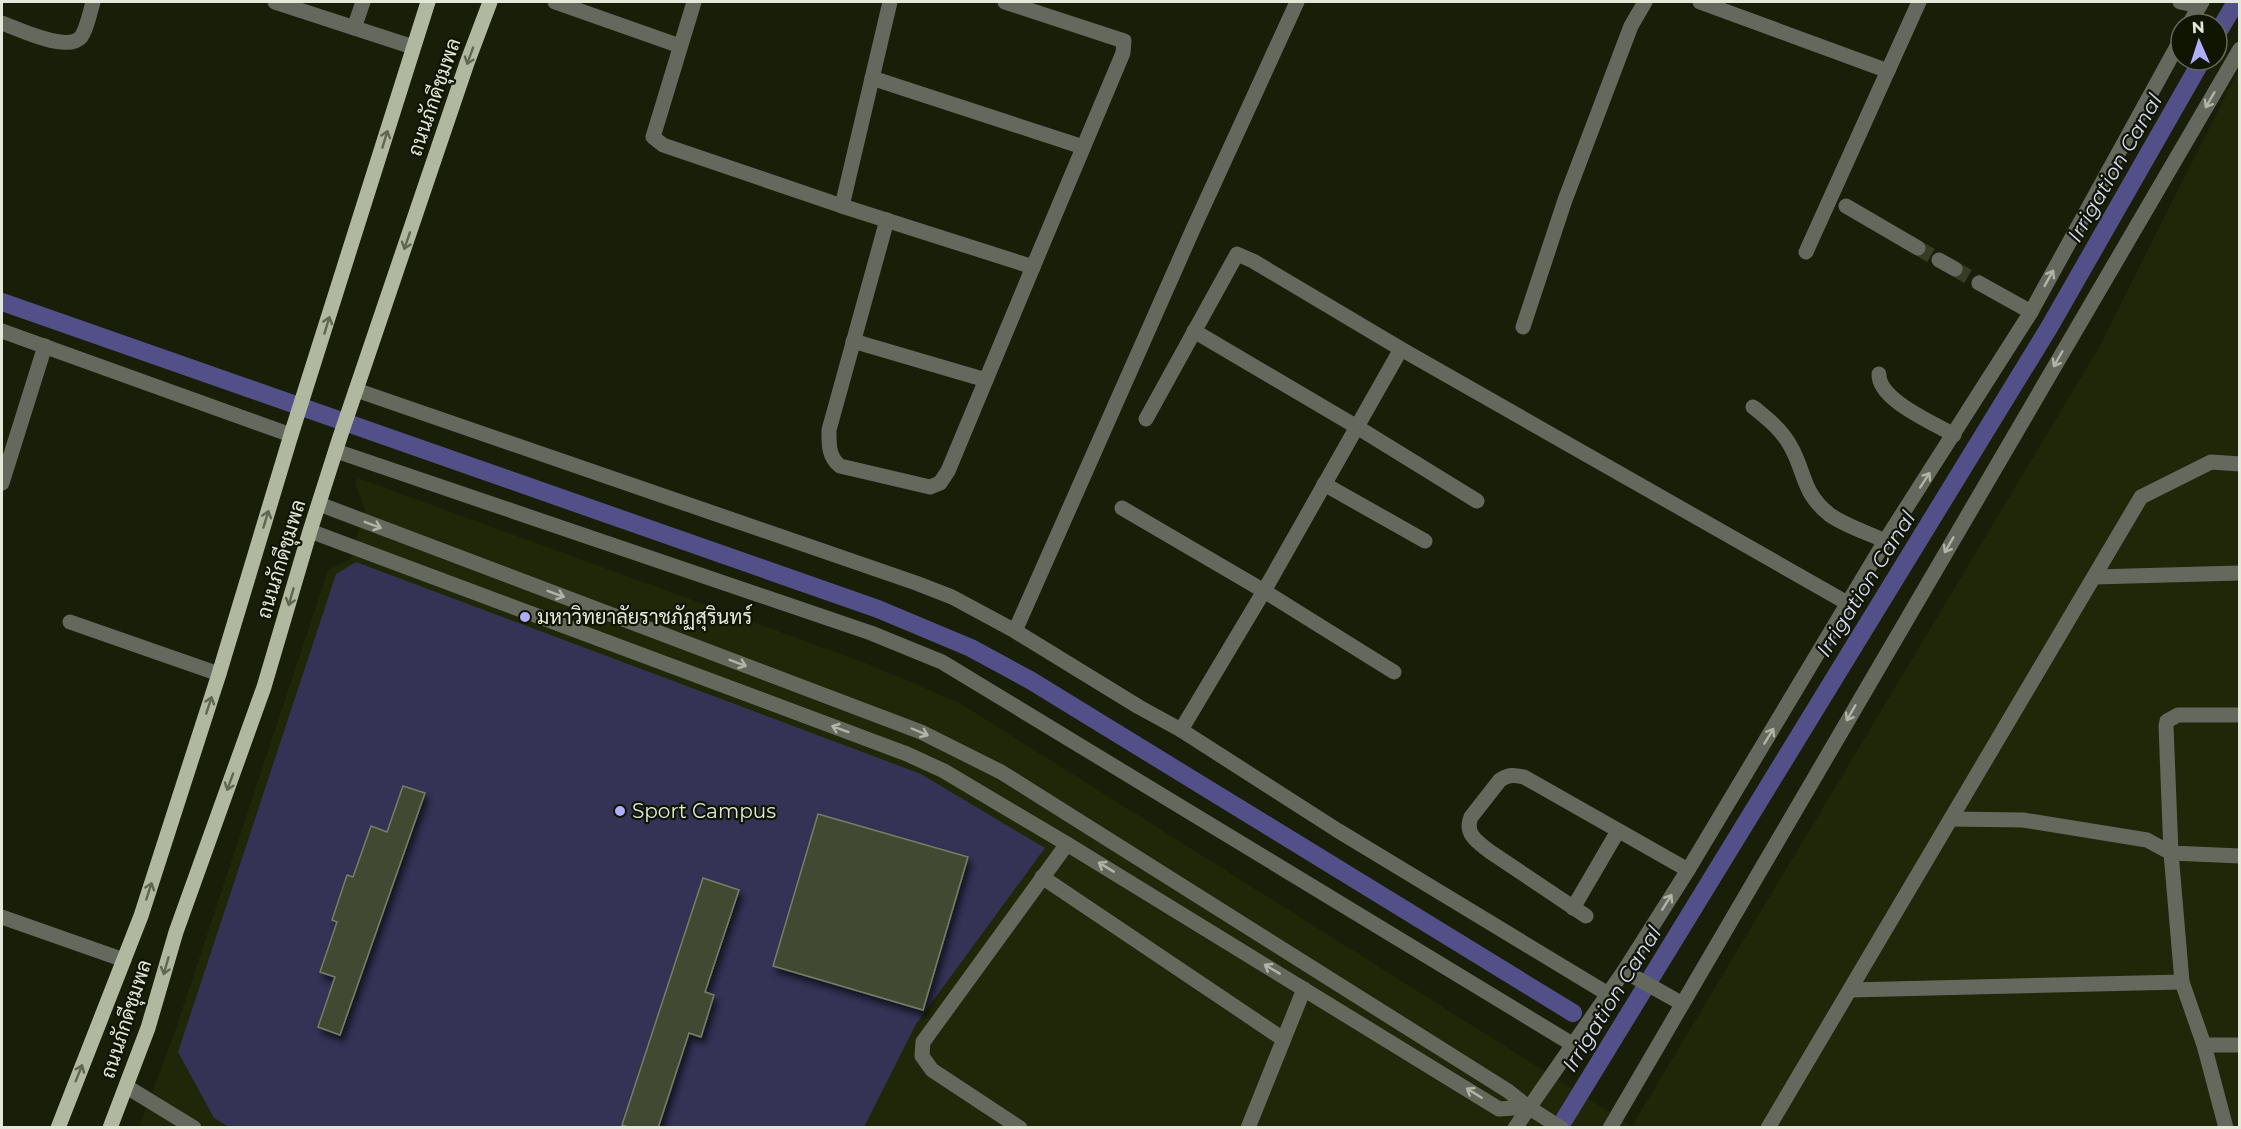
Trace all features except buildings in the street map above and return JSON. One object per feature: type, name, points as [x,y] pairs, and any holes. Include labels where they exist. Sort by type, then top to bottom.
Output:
[{"type":"main road","name":"ถนนภักดีชุมพล","points":[[58,1128],[141,916],[219,674],[428,2]]},
{"type":"main road","name":"ถนนภักดีชุมพล","points":[[110,1128],[148,1028],[176,932],[264,687],[310,531],[338,446],[490,2]]},
{"type":"street","points":[[2,23],[61,44],[72,43],[81,36],[93,2]]},
{"type":"street","points":[[275,2],[413,47]]},
{"type":"street","points":[[354,28],[363,2]]},
{"type":"street","points":[[555,2],[680,46]]},
{"type":"street","points":[[692,2],[652,137],[663,145],[842,206],[1033,267]]},
{"type":"street","points":[[842,206],[890,2]]},
{"type":"street","points":[[887,220],[829,430],[829,449],[833,461],[840,466],[930,488],[940,483],[948,471],[1123,53],[1124,41],[1005,2]]},
{"type":"street","points":[[1015,631],[1194,227],[1297,2]]},
{"type":"street","points":[[1523,327],[1565,200],[1631,27],[1645,2]]},
{"type":"street","points":[[1700,2],[1888,71]]},
{"type":"street","points":[[1806,252],[1919,2]]},
{"type":"street","points":[[2180,2],[2201,4]]},
{"type":"street","points":[[1610,1128],[1674,999],[2240,50]]},
{"type":"street","points":[[1515,1128],[1533,1110],[1572,1044],[1608,994],[1629,974],[1688,870],[1885,541],[2031,312],[2169,61]]},
{"type":"street","points":[[872,78],[1083,147]]},
{"type":"street","points":[[1846,206],[1918,248]]},
{"type":"street","points":[[1146,419],[1235,255],[1239,254],[1849,604]]},
{"type":"street","points":[[1939,260],[1955,270]]},
{"type":"street","points":[[1978,283],[2031,312]]},
{"type":"street","points":[[2,331],[294,428]]},
{"type":"street","points":[[1194,331],[1477,501]]},
{"type":"street","points":[[853,341],[986,380]]},
{"type":"street","points":[[2,483],[45,346]]},
{"type":"street","points":[[1181,730],[1264,591],[1401,349]]},
{"type":"street","points":[[1879,375],[1881,386],[1894,400],[1954,435]]},
{"type":"street","points":[[355,395],[952,597],[1015,631],[1181,730],[1337,830],[1608,994]]},
{"type":"street","points":[[1753,407],[1778,427],[1793,450],[1803,482],[1817,502],[1831,515],[1885,541]]},
{"type":"street","points":[[338,446],[870,633],[942,662],[1572,1044]]},
{"type":"street","points":[[1768,1128],[2141,497],[2211,462],[2240,464]]},
{"type":"street","points":[[1324,484],[1425,541]]},
{"type":"street","points":[[319,504],[921,732],[1001,772],[1508,1091],[1561,1128]]},
{"type":"street","points":[[1122,507],[1264,591],[1394,672]]},
{"type":"street","points":[[310,531],[907,754],[944,771],[1499,1109],[1533,1110]]},
{"type":"street","points":[[2094,577],[2240,573]]},
{"type":"street","points":[[70,622],[219,674]]},
{"type":"street","points":[[2226,1128],[2204,1045],[2182,982],[2171,853],[2166,726],[2167,721],[2178,715],[2240,715]]},
{"type":"street","points":[[1618,831],[1579,912],[1474,839],[1468,825],[1500,780],[1514,774],[1524,777],[1688,870]]},
{"type":"street","points":[[1952,819],[2023,820],[2146,840],[2171,853],[2240,856]]},
{"type":"street","points":[[1020,1128],[932,1070],[922,1056],[923,1042],[1067,844]]},
{"type":"street","points":[[1042,877],[1283,1039]]},
{"type":"street","points":[[2,917],[124,960]]},
{"type":"street","points":[[1629,974],[1674,999]]},
{"type":"street","points":[[1850,990],[2182,982]]},
{"type":"street","points":[[1248,1128],[1304,989]]},
{"type":"street","points":[[2204,1045],[2240,1045]]},
{"type":"street","points":[[126,1087],[194,1128]]},
{"type":"shaded area","name":"มหาวิทยาลัยราชภัฏสุรินทร์","points":[[2239,69],[2239,1127],[139,1128],[175,1031],[328,570],[350,559],[365,510],[356,486],[358,478],[868,664],[958,702],[1632,1126],[2098,349]]},
{"type":"shaded area","name":"Sport Campus","points":[[356,562],[921,774],[1045,848],[916,1024],[864,1127],[229,1127],[214,1118],[178,1052],[336,574]]},
{"type":"waterway","name":"Irrigation Canal","points":[[2229,14],[2236,2]]},
{"type":"waterway","name":"Irrigation Canal","points":[[1559,1128],[2050,326],[2195,72]]},
{"type":"waterway","points":[[2,302],[878,609],[971,648],[1030,680],[1573,1013]]},
{"type":"tunnel","points":[[1918,248],[1939,260]]},
{"type":"tunnel","points":[[1955,269],[1979,283]]},
{"type":"place","name":"มหาวิทยาลัยราชภัฏสุรินทร์","points":[[525,617]]},
{"type":"place","name":"Sport Campus","points":[[620,811]]}]
